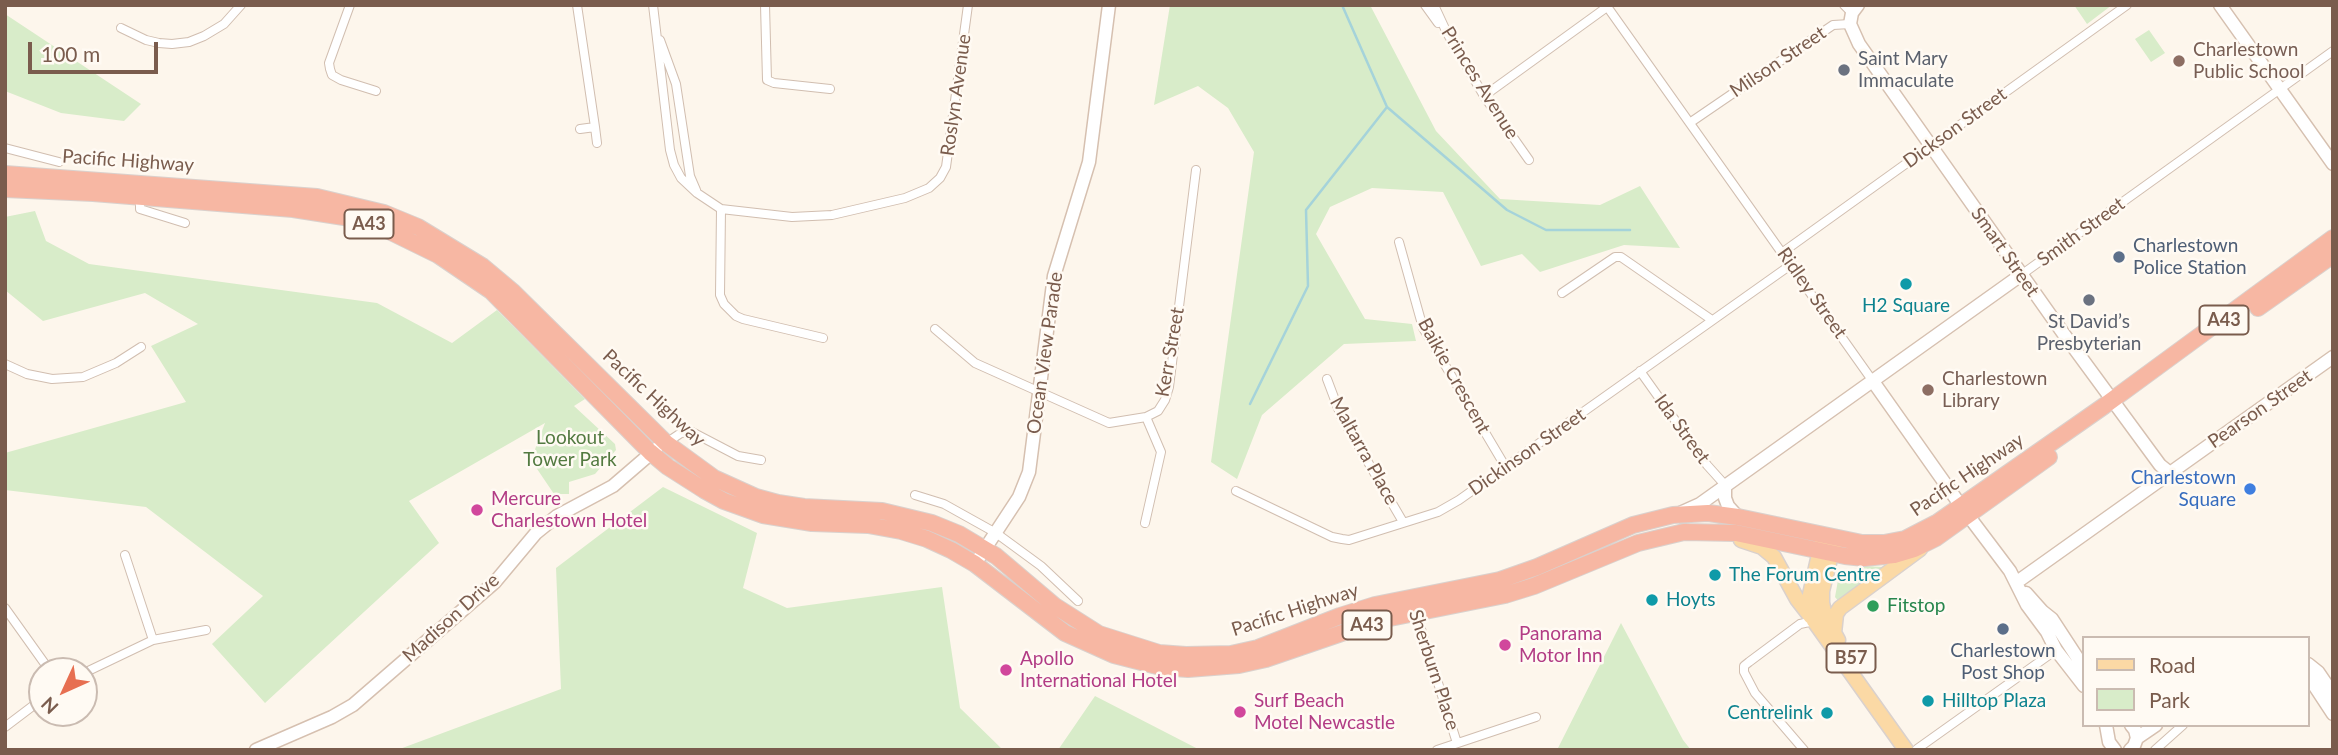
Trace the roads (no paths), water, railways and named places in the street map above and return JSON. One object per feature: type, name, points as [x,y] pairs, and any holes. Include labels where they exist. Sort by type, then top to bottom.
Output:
[{"type":"highway","name":"Pacific Highway","points":[[5,174],[317,197],[373,210],[418,227],[472,258],[513,292],[666,443],[714,478],[756,496],[804,507],[882,511],[909,516],[959,534],[985,549],[1080,623],[1099,634],[1159,653],[1208,655],[1258,648],[1340,616],[1414,605],[1465,604],[1534,586],[1655,538],[1684,532],[1716,531],[1827,545],[1870,543],[1896,541],[1964,511]]},
{"type":"highway","name":"Pacific Highway","points":[[5,189],[318,212],[364,223],[413,242],[438,255],[491,291],[650,452],[696,486],[744,509],[788,520],[868,525],[901,531],[951,550],[975,564],[1065,633],[1114,655],[1161,667],[1188,669],[1239,665],[1266,659],[1380,620],[1414,605],[1537,567],[1633,525],[1679,514],[1708,513],[1738,517],[1864,558],[1906,552],[1924,545],[1964,511],[2333,255]]},
{"type":"highway","name":"Pacific Highway","points":[[2115,404],[2333,238]]},
{"type":"main road","points":[[1716,531],[1767,550],[1777,561],[1807,623]]},
{"type":"main road","name":"B57","points":[[1827,545],[1810,599],[1807,623],[1906,750]]},
{"type":"main road","name":"B57","points":[[1827,545],[1822,591],[1825,616],[1834,634],[1917,750]]},
{"type":"main road","points":[[1834,634],[1836,614],[1841,607],[1924,545]]},
{"type":"street","points":[[121,28],[159,43],[188,42],[224,24],[241,5]]},
{"type":"street","points":[[350,5],[329,63],[332,75],[376,91]]},
{"type":"street","name":"Roslyn Avenue","points":[[653,5],[674,165],[681,178],[721,209],[792,217],[832,215],[905,198],[929,188],[940,178],[946,167],[968,5]]},
{"type":"street","points":[[765,5],[767,80],[830,89]]},
{"type":"street","name":"Ocean View Parade","points":[[975,564],[1025,485],[1029,471],[1054,276],[1089,162],[1109,5]]},
{"type":"street","points":[[1425,5],[1447,33]]},
{"type":"street","name":"Princes Avenue","points":[[1434,5],[1484,96],[1529,160]]},
{"type":"street","name":"Dickson Street","points":[[1783,252],[2127,5]]},
{"type":"street","points":[[2220,5],[2333,164]]},
{"type":"street","points":[[577,6],[597,143]]},
{"type":"street","points":[[1484,96],[1606,6]]},
{"type":"street","name":"Ridley Street","points":[[1606,6],[1792,264],[1964,511],[2042,611],[2082,683]]},
{"type":"street","name":"Smart Street","points":[[1851,12],[1859,44],[2021,275],[2162,467],[2170,473]]},
{"type":"street","name":"Milson Street","points":[[1691,122],[1851,12]]},
{"type":"street","name":"Roslyn Avenue","points":[[657,34],[676,84],[690,176],[697,193]]},
{"type":"street","name":"Smith Street","points":[[1679,514],[1700,504],[2333,51]]},
{"type":"street","points":[[580,129],[595,127]]},
{"type":"street","name":"Pacific Highway","points":[[5,148],[59,163]]},
{"type":"street","name":"Kerr Street","points":[[935,329],[975,363],[1109,423],[1146,417],[1158,411],[1169,387],[1196,170]]},
{"type":"street","name":"Pacific Highway","points":[[140,197],[140,209],[185,223]]},
{"type":"street","points":[[721,209],[720,295],[724,304],[743,319],[823,338]]},
{"type":"street","name":"Baikie Crescent","points":[[1399,242],[1423,328],[1505,466]]},
{"type":"street","points":[[1562,293],[1615,257],[1621,257],[1712,320]]},
{"type":"street","name":"Dickinson Street","points":[[1236,491],[1332,537],[1349,540],[1438,512],[1459,500],[1792,264]]},
{"type":"street","points":[[5,364],[27,374],[52,379],[83,377],[116,363],[141,346]]},
{"type":"street","name":"Pearson Street","points":[[2017,582],[2333,357]]},
{"type":"street","name":"Ida Street","points":[[1640,371],[1707,465],[1725,485]]},
{"type":"street","name":"Maltarra Place","points":[[1327,379],[1341,416],[1403,522]]},
{"type":"street","points":[[1145,523],[1161,452],[1146,417]]},
{"type":"street","points":[[666,443],[681,433],[692,432],[738,456],[761,460]]},
{"type":"street","name":"Madison Drive","points":[[256,750],[353,705],[495,582],[536,533],[557,516],[612,486],[650,452],[666,443]]},
{"type":"street","points":[[1725,485],[1728,506],[1738,517]]},
{"type":"street","points":[[915,495],[944,504],[996,533],[1041,566],[1078,601]]},
{"type":"street","points":[[125,555],[153,640]]},
{"type":"street","name":"Sherburn Place","points":[[1414,605],[1457,743]]},
{"type":"street","points":[[5,608],[40,657]]},
{"type":"street","points":[[1804,750],[1755,693],[1744,672],[1744,666],[1807,623]]},
{"type":"street","points":[[98,666],[153,640],[206,630]]},
{"type":"street","points":[[1917,750],[2063,652]]},
{"type":"street","name":"Ridley Street","points":[[2063,652],[2082,666]]},
{"type":"street","points":[[2310,666],[2318,672],[2333,694]]},
{"type":"street","points":[[2310,679],[2333,714]]},
{"type":"street","points":[[5,727],[28,710]]},
{"type":"street","name":"Sherburn Place","points":[[1437,750],[1536,717]]},
{"type":"street","points":[[2110,727],[2109,742],[2115,750]]},
{"type":"street","points":[[2130,750],[2137,738],[2133,727]]},
{"type":"street","points":[[2137,738],[2153,727]]},
{"type":"street","points":[[2155,750],[2181,727]]},
{"type":"waterway","points":[[1342,5],[1387,107],[1507,210],[1546,230],[1630,230]]},
{"type":"waterway","points":[[1250,404],[1308,286],[1306,210],[1387,107]]},
{"type":"place","name":"Charlestown Public School","points":[[2179,61]]},
{"type":"place","name":"Saint Mary Immaculate","points":[[1844,70]]},
{"type":"place","name":"Charlestown Police Station","points":[[2119,257]]},
{"type":"place","name":"H2 Square","points":[[1906,284]]},
{"type":"place","name":"St David’s Presbyterian","points":[[2089,300]]},
{"type":"place","name":"Charlestown Library","points":[[1928,390]]},
{"type":"place","name":"Charlestown Square","points":[[2250,489]]},
{"type":"place","name":"Mercure Charlestown Hotel","points":[[477,510]]},
{"type":"place","name":"The Forum Centre","points":[[1715,575]]},
{"type":"place","name":"Hoyts","points":[[1652,600]]},
{"type":"place","name":"Fitstop","points":[[1873,606]]},
{"type":"place","name":"Charlestown Post Shop","points":[[2003,629]]},
{"type":"place","name":"Panorama Motor Inn","points":[[1505,645]]},
{"type":"place","name":"Apollo International Hotel","points":[[1006,670]]},
{"type":"place","name":"Hilltop Plaza","points":[[1928,701]]},
{"type":"place","name":"Surf Beach Motel Newcastle","points":[[1240,712]]},
{"type":"place","name":"Centrelink","points":[[1827,713]]},
{"type":"park label","name":"Lookout Tower Park","points":[[570,449]]}]
